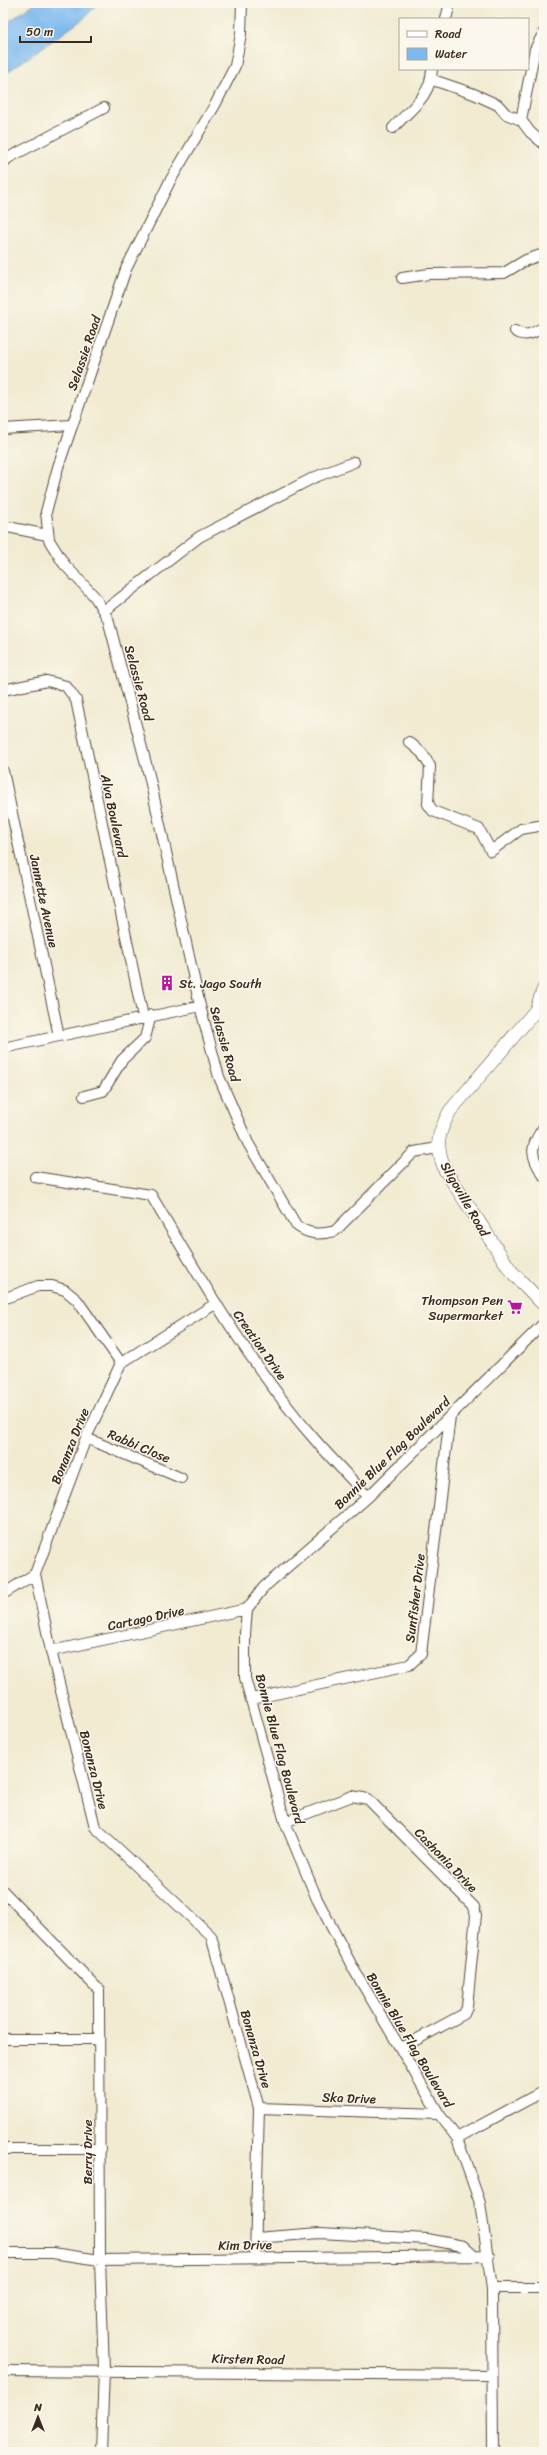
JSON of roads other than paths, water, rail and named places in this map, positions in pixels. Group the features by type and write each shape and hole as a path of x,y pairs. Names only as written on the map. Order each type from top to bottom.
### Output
{"street":[{"name":"Selassie Road","path":"242,3 241,34 235,66 136,245 72,425 50,495 46,512 47,535 64,564 95,597 104,611 128,687 200,1006 219,1077 232,1110 248,1143 296,1225 301,1229 316,1234 335,1230 346,1221 414,1152 438,1148"},
{"path":"446,18 450,3"},
{"path":"521,120 534,55 544,32"},
{"path":"393,128 403,117 415,109 433,80 432,70"},
{"path":"433,80 474,94 498,106 506,114 521,120 530,132 544,144"},
{"path":"3,163 8,158 104,108"},
{"path":"402,278 429,274 504,274 526,260 544,254"},
{"path":"514,331 522,335 529,335 544,327"},
{"path":"3,429 72,425"},
{"path":"104,611 199,537 313,478 354,462"},
{"path":"3,526 47,535"},
{"name":"Alva Boulevard","path":"3,690 47,680 66,686 76,700 147,1016"},
{"path":"409,742 422,753 430,766 428,804 432,811 479,829 491,851 521,829 544,825"},
{"name":"Jannette Avenue","path":"3,771 59,1036"},
{"name":"Sligoville Road","path":"544,988 536,1010 450,1111 440,1129 438,1148 445,1170 490,1241 511,1271 544,1305"},
{"path":"3,1048 147,1016 200,1006"},
{"path":"84,1096 103,1091 122,1060 145,1038 147,1016"},
{"path":"544,1127 536,1137 533,1148 533,1160 544,1176"},
{"name":"Creation Drive","path":"35,1177 151,1195 215,1304 261,1370 315,1441 368,1497"},
{"path":"3,1299 38,1286 52,1286 65,1290 77,1300 121,1364 215,1304"},
{"name":"Bonnie Blue Flag Boulevard","path":"493,2452 492,2288 489,2256 480,2203 457,2138 439,2114 353,1968 317,1899 285,1822 245,1678 247,1609 264,1588 368,1497 544,1323"},
{"name":"Bonanza Drive","path":"121,1364 86,1438 35,1574 51,1651 95,1827 211,1936 259,2108 256,2257"},
{"name":"Sunfisher Drive","path":"252,1700 409,1665 417,1660 421,1654 450,1416"},
{"name":"Rabbi Close","path":"86,1438 181,1478"},
{"path":"3,1594 35,1574"},
{"name":"Cartago Drive","path":"51,1651 247,1609"},
{"name":"Cashonia Drive","path":"285,1822 352,1796 368,1799 474,1907 476,1915 475,1930 467,2007 464,2014 401,2048"},
{"name":"Berry Drive","path":"3,1891 100,1990 100,2260 104,2370 101,2452"},
{"path":"3,2039 99,2039"},
{"path":"457,2138 544,2091"},
{"name":"Ska Drive","path":"259,2108 439,2114"},
{"path":"3,2149 100,2149"},
{"path":"256,2238 320,2233 427,2239 464,2246 474,2256"},
{"name":"Kim Drive","path":"3,2253 52,2253 100,2260 256,2257 489,2256"},
{"path":"492,2288 544,2288"},
{"name":"Kirsten Road","path":"3,2371 104,2370 492,2375"}],"water":[{"path":"35,3 99,3 83,19 3,75 3,26"}],"place":[{"name":"St. Jago South","path":"167,983"},
{"name":"Thompson Pen Supermarket","path":"515,1307"}]}
